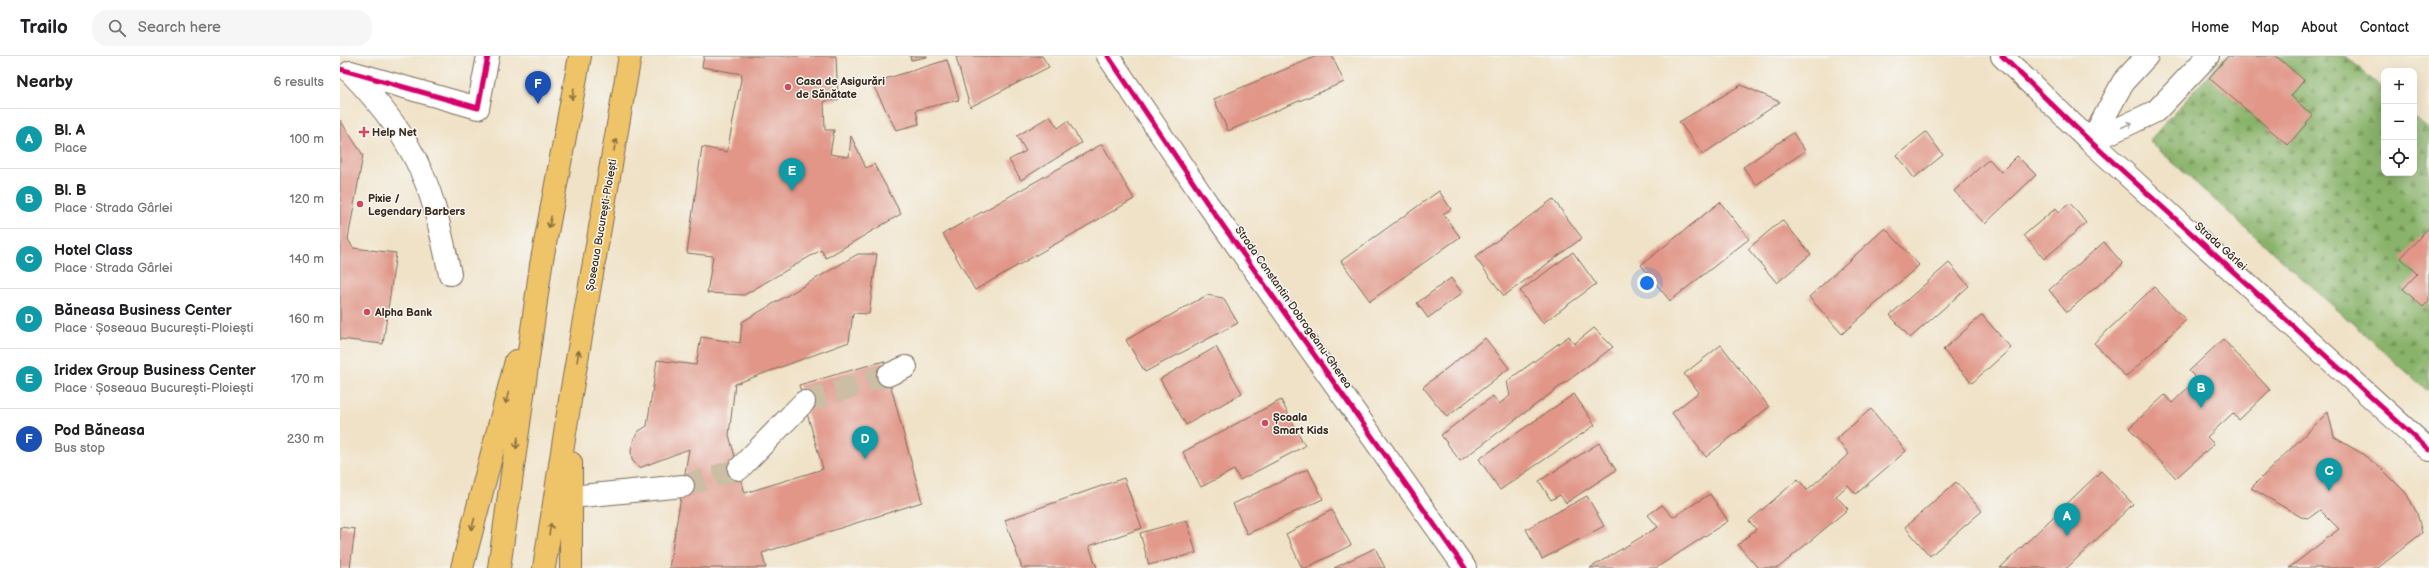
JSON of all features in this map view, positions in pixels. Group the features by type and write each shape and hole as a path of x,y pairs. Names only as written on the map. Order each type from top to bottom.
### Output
{"main road":[{"path":"499,568 541,265 580,56"},
{"name":"Șoseaua București-Ploiești","path":"544,568 571,394 630,56"},
{"path":"462,568 541,265"},
{"name":"Șoseaua București-Ploiești","path":"571,394 571,568"}],"street":[{"path":"345,70 478,108 488,56"},
{"name":"Strada Constantin Dobrogeanu-Gherea","path":"1108,56 1207,203 1465,568"},
{"name":"Strada Gârlei","path":"2002,56 2091,142 2429,450"},
{"path":"2091,142 2123,82 2147,56"},
{"path":"2091,142 2156,112 2208,56"},
{"path":"345,70 375,98 406,143 421,171 441,233 450,274"},
{"path":"739,469 804,402"},
{"path":"571,497 683,486"}],"green space":[{"path":"2226,56 2346,56 2381,87 2381,176 2417,176 2417,120 2429,130 2429,392 2149,141"}],"building":[{"path":"704,56 836,56 838,100 824,101 825,130 834,130 830,154 849,157 851,136 866,168 874,164 901,214 826,258 821,250 744,295 707,293 713,256 687,253 702,147 727,152 742,74 702,67"},
{"path":"910,56 927,56 927,57 911,60"},
{"path":"1042,56 1049,67 970,107 956,57"},
{"path":"1317,56 1332,56 1344,82 1228,131 1214,99"},
{"path":"2228,56 2276,56 2304,80 2291,96 2313,116 2288,145 2209,78"},
{"path":"947,60 959,100 916,110 919,124 896,130 872,83"},
{"path":"1741,85 1780,102 1703,154 1679,122"},
{"path":"1050,116 1058,128 1068,121 1081,143 1021,180 1009,160 1026,151 1017,136"},
{"path":"340,120 363,155 348,239 353,248 396,253 383,344 340,339"},
{"path":"1926,132 1943,155 1914,178 1897,155"},
{"path":"1793,133 1805,151 1756,185 1743,167"},
{"path":"1102,144 1134,199 975,290 943,234"},
{"path":"2017,156 2036,175 1985,224 1954,191 1989,159 2001,172"},
{"path":"1439,191 1451,209 1443,214 1460,237 1370,301 1341,261"},
{"path":"1553,199 1582,238 1504,296 1475,257"},
{"path":"1720,202 1749,239 1670,301 1641,265"},
{"path":"2070,203 2086,223 2044,259 2024,235 2056,208 2059,212"},
{"path":"1782,220 1811,254 1777,283 1748,249"},
{"path":"2429,227 2429,301 2423,307 2403,289 2417,274 2401,258"},
{"path":"1885,228 1919,265 1842,334 1809,297"},
{"path":"2104,242 2123,264 2067,312 2049,290"},
{"path":"1573,252 1596,284 1543,323 1520,291"},
{"path":"858,254 877,254 869,314 853,313 849,342 735,384 729,435 745,493 823,469 799,385 884,361 922,502 762,553 766,568 669,568 689,449 639,468 632,460 631,450 634,438 639,431 647,426 657,360 696,365 701,337 740,343 742,322"},
{"path":"1949,263 1969,286 1910,338 1890,315"},
{"path":"1451,278 1462,293 1428,318 1417,303"},
{"path":"2154,287 2186,320 2126,377 2094,343"},
{"path":"1207,295 1223,298 1238,323 1145,372 1126,340"},
{"path":"1982,315 2011,348 1972,383 1943,350"},
{"path":"1594,328 1613,347 1460,461 1441,435 1493,396 1499,404 1510,396 1507,381 1569,336 1574,344"},
{"path":"1485,338 1509,368 1447,417 1423,387"},
{"path":"2223,339 2270,390 2239,420 2233,413 2207,437 2214,444 2176,478 2129,428 2165,395 2172,403 2197,379 2189,371"},
{"path":"1721,345 1769,407 1706,457 1672,413 1699,392 1684,374"},
{"path":"1216,347 1242,393 1186,425 1160,379"},
{"path":"1574,394 1595,425 1500,490 1479,459"},
{"name":"Școala Smart Kids","path":"1281,400 1305,446 1240,480 1234,470 1201,487 1183,452"},
{"path":"1871,409 1906,451 1856,494 1848,485 1836,496 1848,509 1778,568 1758,568 1738,545 1756,529 1749,521 1798,479 1807,490 1849,454 1836,439"},
{"path":"2328,412 2334,437 2361,453 2382,469 2406,493 2417,513 2422,533 2378,568 2289,568 2339,529 2320,510 2309,518 2301,517 2251,488"},
{"path":"1599,443 1616,470 1566,503 1560,495 1551,500 1539,481"},
{"path":"1308,469 1323,499 1247,534 1233,504"},
{"path":"2101,471 2133,504 2067,568 2000,568"},
{"path":"1124,478 1142,528 1089,546 1097,568 1022,568 1005,520"},
{"path":"1956,482 1982,511 1930,556 1905,527"},
{"path":"1710,494 1728,521 1656,568 1590,568 1658,527 1648,515 1662,505 1673,517"},
{"path":"1587,496 1604,526 1542,559 1526,529"},
{"path":"1332,510 1351,545 1306,568 1302,568 1286,534"},
{"path":"1187,520 1196,553 1149,565 1140,533"},
{"path":"340,527 355,529 350,568 340,568"},
{"path":"1375,548 1385,568 1334,568"}],"tunnel":[{"path":"804,402 888,375"},
{"path":"683,486 739,469"}],"cycle path":[{"path":"340,69 478,108 488,56"},
{"path":"1108,56 1207,203 1465,568"},
{"path":"2002,56 2091,142 2429,450"}],"place":[{"name":"Casa de Asigurări de Sănătate","path":"788,87"},
{"name":"Pod Băneasa","path":"538,104"},
{"name":"Help Net","path":"364,132"},
{"name":"Iridex Group Business Center","path":"792,191"},
{"name":"Pixie / Legendary Barbers","path":"360,204"},
{"name":"Alpha Bank","path":"367,312"},
{"name":"Bl. B","path":"2201,408"},
{"name":"Școala Smart Kids","path":"1265,423"},
{"name":"Băneasa Business Center","path":"865,459"},
{"name":"Hotel Class","path":"2329,491"},
{"name":"Bl. A","path":"2067,536"}]}
